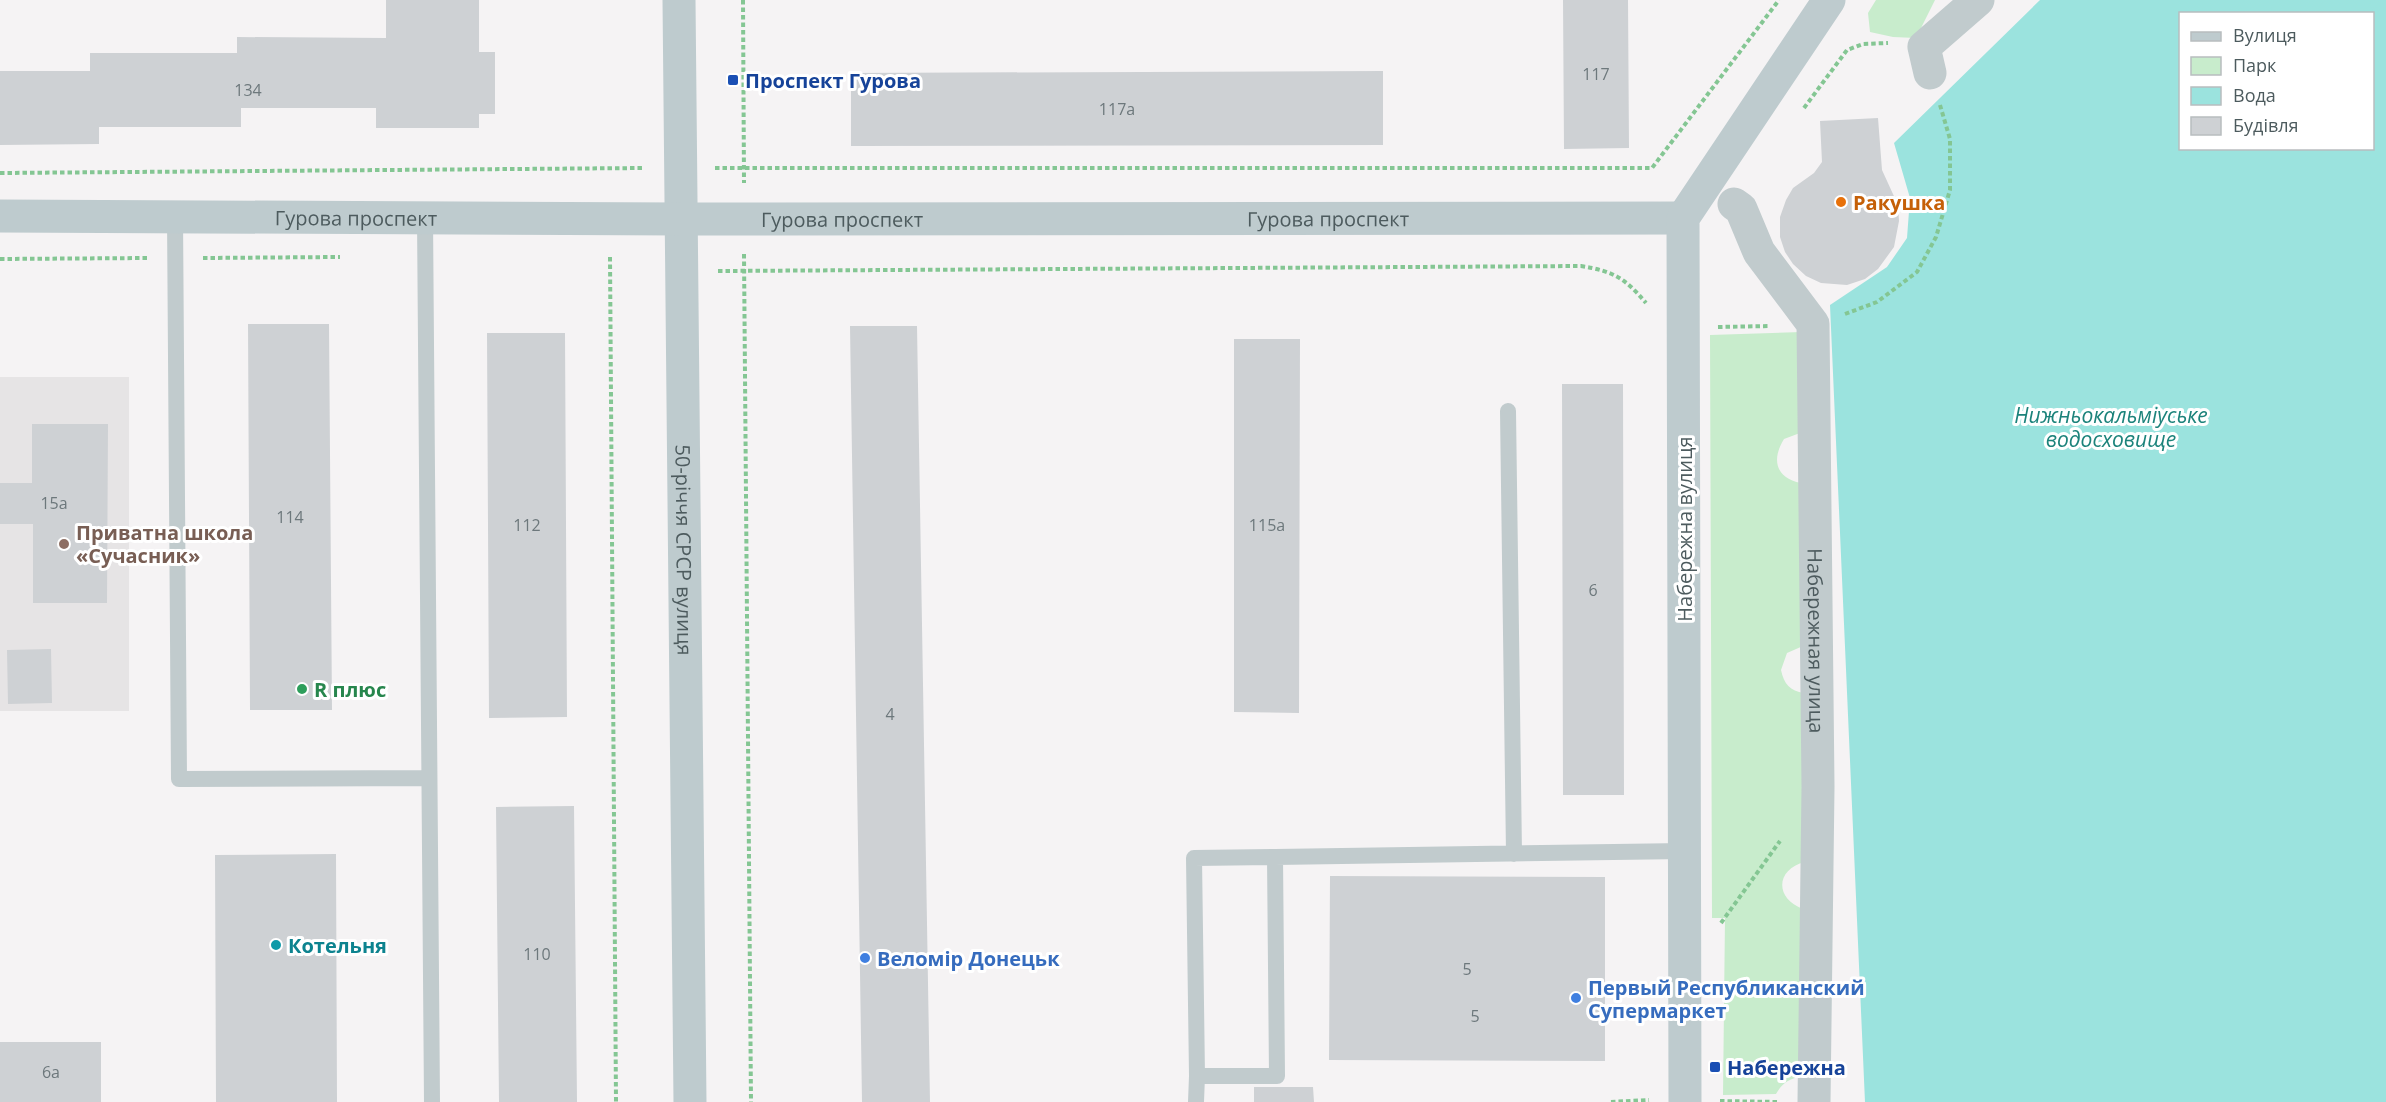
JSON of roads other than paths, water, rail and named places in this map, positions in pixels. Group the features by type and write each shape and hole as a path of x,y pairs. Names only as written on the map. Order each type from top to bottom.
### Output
{"main road":[{"name":"50-річчя СРСР вулиця","path":"679,0 690,1102"},
{"path":"1683,218 1829,0"},
{"name":"Гурова проспект","path":"0,216 682,219 1683,218"},
{"name":"Набережна вулиця","path":"1683,218 1685,851 1705,1102"}],"street":[{"path":"1927,60 1978,0"},
{"name":"Набережная улица","path":"1734,204 1741,209 1760,252 1819,322 1818,787 1814,1102"}],"lane":[{"path":"175,216 179,779 429,778"},
{"path":"425,218 432,1102"},
{"path":"1508,411 1514,854"},
{"path":"1196,1102 1194,858 1685,851"},
{"path":"1197,1076 1277,1076 1275,857"}],"water":[{"name":"Нижньокальміуське водосховище","path":"2040,0 2386,0 2386,1102 1865,1102 1830,305 1887,267 1907,238 1910,198 1894,143"}],"place":[{"name":"Проспект Гурова","path":"733,80"},
{"name":"Ракушка","path":"1841,202"},
{"name":"Приватна школа «Сучасник»","path":"64,544"},
{"name":"R плюс","path":"302,689"},
{"name":"Котельня","path":"276,945"},
{"name":"Веломір Донецьк","path":"865,958"},
{"name":"Первый Республиканский Супермаркет","path":"1576,998"},
{"name":"Набережна","path":"1715,1067"}]}
